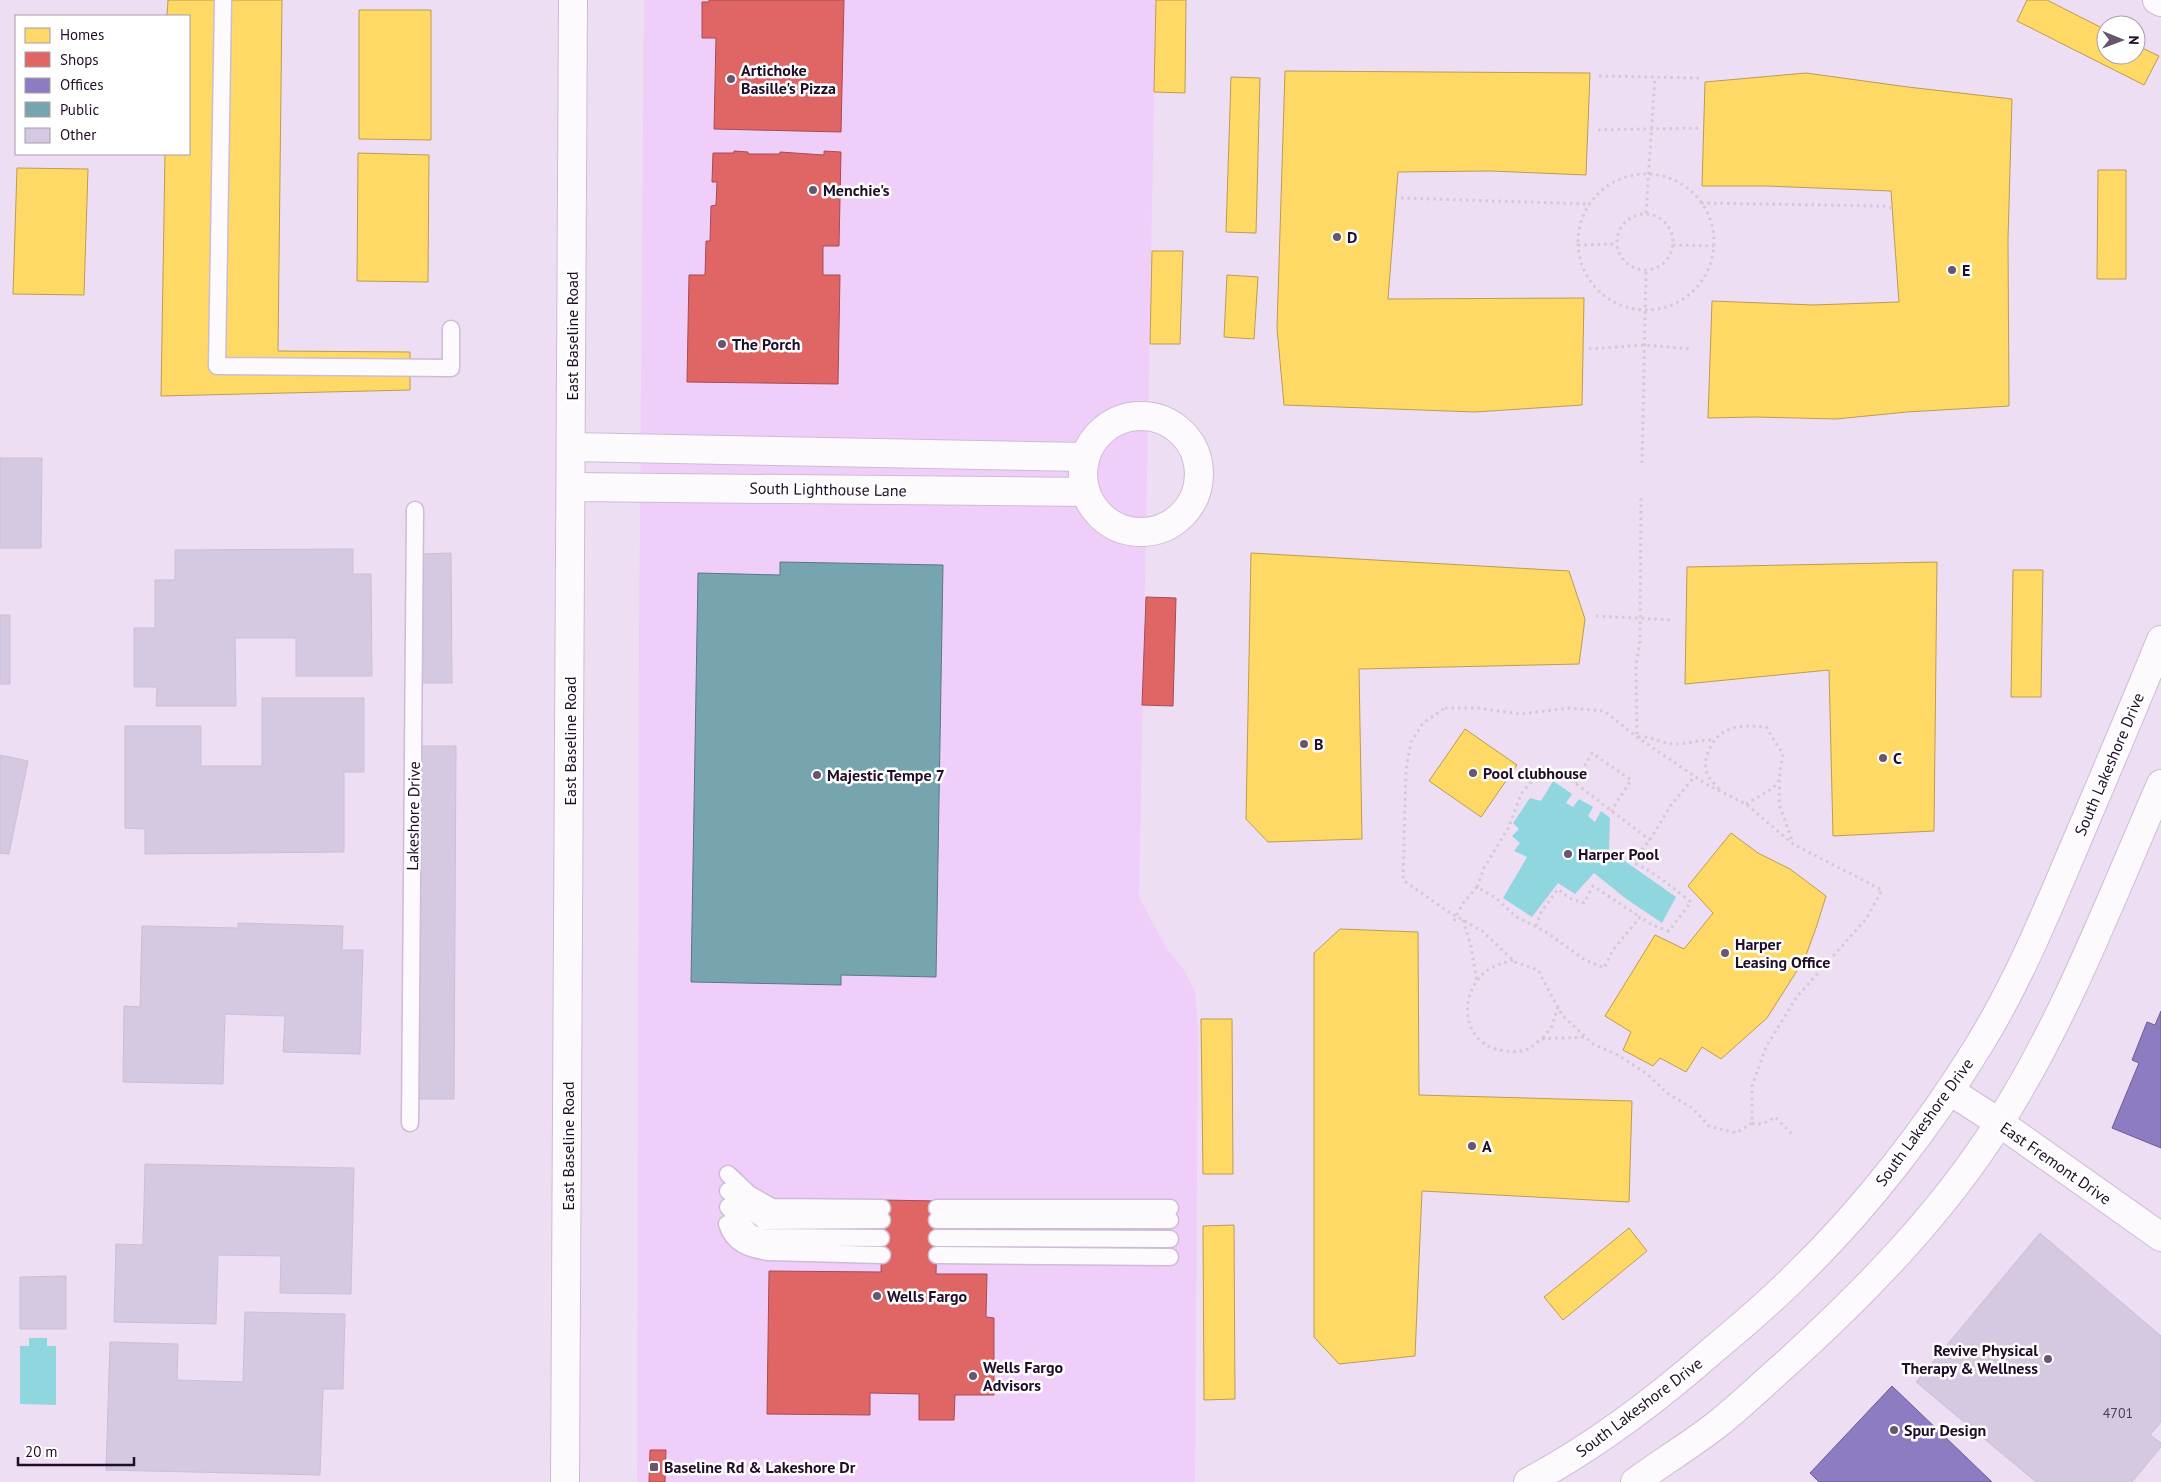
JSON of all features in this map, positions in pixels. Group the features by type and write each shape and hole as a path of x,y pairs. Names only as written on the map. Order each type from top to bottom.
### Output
{"street":[{"name":"East Baseline Road","path":"565,1482 573,0"},
{"path":"2157,0 2161,2"},
{"path":"1141,415 1161,419 1178,429 1190,442 1197,459 1199,477 1190,507 1179,518 1164,528 1145,533 1127,532 1099,516 1090,505 1085,492 1082,475 1085,457 1092,441 1103,428 1122,418 1141,415"},
{"path":"571,447 1085,457"},
{"name":"South Lighthouse Lane","path":"571,487 1085,492"},
{"name":"South Lakeshore Drive","path":"1528,1482 1580,1452 1674,1385 1758,1312 1800,1273 1856,1212 1950,1091 1980,1044 2041,924 2161,640"},
{"path":"1635,1482 1715,1426 1813,1339 1916,1232 1966,1170 2000,1123 2046,1041 2161,784"},
{"name":"East Fremont Drive","path":"1950,1091 2000,1123 2161,1237"}],"lane":[{"path":"223,0 217,366 451,368 452,329"},
{"name":"Lakeshore Drive","path":"410,1123 415,510"},
{"path":"728,1174 749,1194 772,1207 882,1214 764,1221 728,1199 750,1233 763,1237 881,1238"},
{"path":"937,1214 1170,1214"},
{"path":"728,1224 730,1233 736,1240 750,1249 768,1252 882,1255"},
{"path":"937,1238 1170,1239"},
{"path":"937,1255 1170,1257"}],"path":[{"path":"1599,76 1700,78"},
{"path":"1646,213 1648,205 1646,186 1655,78"},
{"path":"1598,130 1699,128"},
{"path":"1648,174 1675,181 1686,188 1702,203 1711,226 1714,246 1710,263 1703,279 1692,292 1678,302 1662,308 1645,311 1625,307 1606,298 1592,283 1582,265 1578,245 1579,230 1590,204 1601,191 1615,181 1631,176 1648,174"},
{"path":"1401,198 1590,204"},
{"path":"1702,203 1883,206 1892,208"},
{"path":"1646,213 1663,220 1669,227 1673,245 1672,253 1662,266 1646,271 1638,270 1623,260 1616,244 1621,226 1628,219 1646,213"},
{"path":"1578,245 1616,244"},
{"path":"1673,245 1714,246"},
{"path":"1642,463 1646,271"},
{"path":"1589,349 1645,345 1692,349"},
{"path":"1637,737 1636,665 1640,642 1642,498"},
{"path":"1596,616 1674,620"},
{"path":"1445,708 1478,708 1520,714 1570,708 1604,711 1637,737 1695,776 1746,804 1793,844 1882,890 1866,919 1796,998 1766,1047 1752,1086 1752,1123 1736,1133 1709,1126 1692,1108 1667,1093 1647,1074 1618,1055 1593,1044 1585,1037 1562,1014 1538,970 1513,960 1482,931 1402,880 1406,769 1411,742 1423,723 1445,708"},
{"path":"1720,790 1706,770 1707,754 1713,740 1723,730 1745,725 1766,728 1783,754 1779,804 1793,844"},
{"path":"1637,737 1642,736 1659,742 1676,744 1702,739 1713,740"},
{"path":"1574,783 1592,753 1631,780 1612,811"},
{"path":"1454,921 1463,903 1477,888 1484,868 1509,827 1522,794 1543,767 1574,783 1650,840"},
{"path":"1536,926 1541,912 1558,890 1569,898 1584,903 1593,886 1652,925 1669,931 1691,902 1669,883 1634,863 1636,854 1650,840 1671,805 1695,776"},
{"path":"1746,804 1773,788 1780,779"},
{"path":"1477,888 1496,898 1516,916 1536,926 1585,960 1604,968 1613,950 1640,917"},
{"path":"1463,920 1471,946 1477,983"},
{"path":"1513,960 1490,969 1479,978 1468,1001 1467,1017 1482,1042 1496,1049 1514,1052 1529,1049 1543,1039 1552,1026 1558,1006"},
{"path":"1543,1039 1585,1037"},
{"path":"1752,1123 1757,1125 1766,1123 1775,1117 1794,1136"}],"shaded area":[{"path":"644,0 1156,0 1139,897 1167,949 1184,970 1195,992 1198,1029 1195,1482 637,1482 639,631"},
{"name":"Harper Pool","path":"1553,781 1572,794 1566,803 1573,807 1579,799 1593,807 1588,816 1595,822 1601,811 1610,818 1609,850 1676,897 1662,923 1625,898 1594,873 1575,894 1558,883 1532,917 1503,898 1527,857 1514,851 1520,843 1512,836 1519,829 1513,823 1530,798 1541,801"},
{"path":"29,1338 47,1338 47,1346 56,1346 56,1405 20,1404 20,1346 29,1346"}],"building: Homes":[{"path":"168,0 282,0 278,351 410,352 410,390 161,396 165,155 190,155 190,15 167,15"},
{"path":"1156,0 1186,0 1185,93 1154,92"},
{"path":"2027,0 2047,0 2096,25 2096,61 2017,21"},
{"path":"359,10 431,10 431,140 359,139"},
{"path":"2146,50 2159,56 2144,85 2104,65 2146,65"},
{"name":"D","path":"1285,71 1590,73 1586,175 1491,171 1398,172 1388,299 1584,298 1582,405 1475,412 1284,405 1277,328"},
{"name":"E","path":"1806,73 2012,99 2008,239 2009,406 1907,412 1836,419 1708,418 1712,301 1813,305 1899,302 1891,191 1766,186 1702,186 1705,82"},
{"path":"1231,77 1260,78 1256,233 1226,232"},
{"path":"358,153 429,155 428,282 357,281"},
{"path":"17,168 88,169 84,295 13,294"},
{"path":"2098,170 2126,170 2126,279 2097,279"},
{"path":"1152,251 1183,251 1180,344 1150,344"},
{"path":"1227,275 1258,277 1254,339 1224,337"},
{"name":"B","path":"1251,553 1569,571 1585,619 1579,664 1359,669 1362,839 1268,842 1246,819"},
{"name":"C","path":"1937,562 1934,831 1833,836 1829,670 1685,684 1687,567"},
{"path":"2013,570 2043,570 2041,697 2011,697"},
{"name":"Pool clubhouse","path":"1465,729 1517,765 1481,817 1429,781"},
{"name":"Harper Leasing Office","path":"1731,833 1758,853 1790,869 1826,896 1817,925 1805,958 1767,1018 1721,1059 1702,1047 1686,1072 1660,1058 1653,1066 1623,1050 1631,1032 1605,1016 1655,935 1684,949 1713,913 1688,886"},
{"name":"A","path":"1340,929 1418,932 1419,1095 1632,1101 1629,1202 1422,1191 1415,1356 1339,1364 1314,1337 1314,953"},
{"path":"1201,1019 1232,1019 1233,1174 1203,1174"},
{"path":"1234,1225 1235,1399 1204,1400 1203,1226"},
{"path":"1629,1228 1647,1251 1563,1320 1544,1297"}],"building: Shops":[{"path":"709,0 844,0 841,132 714,129 716,38 702,38 702,2 709,2"},
{"path":"734,151 748,152 748,154 780,154 780,152 824,155 824,151 841,152 839,246 823,246 823,275 840,275 838,384 687,382 689,275 705,275 706,241 710,241 711,206 716,205 717,182 712,182 713,153 734,153"},
{"path":"1146,597 1176,598 1173,706 1142,705"},
{"name":"Wells Fargo","path":"882,1200 938,1201 936,1274 987,1274 986,1317 994,1318 994,1395 955,1395 954,1420 919,1420 919,1394 870,1393 870,1415 767,1414 769,1271 881,1272"},
{"path":"650,1450 666,1450 665,1482 649,1482"}],"building: Offices":[{"path":"2161,1011 2161,1148 2112,1128 2139,1063 2132,1060 2147,1022 2155,1025"},
{"name":"Spur Design","path":"1892,1386 1992,1482 1819,1482 1810,1473"}],"building: Public":[{"name":"Majestic Tempe 7","path":"780,562 943,565 936,977 841,975 841,985 691,982 698,573 780,575"}],"building: Other":[{"path":"0,458 42,458 41,548 0,548"},
{"path":"353,549 353,574 371,574 372,676 296,676 296,638 235,638 236,706 156,706 157,687 134,687 134,628 155,628 155,580 175,580 175,550"},
{"path":"451,553 452,683 422,683 420,554"},
{"path":"0,615 10,615 10,684 0,684"},
{"path":"262,698 364,698 364,772 344,772 344,852 145,854 145,829 125,828 125,726 201,726 201,766 262,766"},
{"path":"421,746 456,746 454,1099 419,1099"},
{"path":"0,755 28,761 9,854 0,853"},
{"path":"238,923 343,926 342,950 363,950 360,1054 283,1052 285,1016 225,1014 223,1084 123,1082 124,1006 140,1007 142,926 238,928"},
{"path":"145,1164 354,1168 351,1294 280,1293 281,1256 218,1255 216,1324 114,1322 116,1244 143,1245"},
{"name":"Revive Physical Therapy & Wellness","path":"2040,1233 2161,1336 2161,1422 2150,1435 2161,1443 2161,1447 2132,1482 2036,1482 1916,1382"},
{"path":"66,1276 66,1329 20,1329 20,1277"},
{"path":"245,1312 345,1314 343,1389 323,1389 320,1475 106,1470 110,1342 178,1344 177,1380 243,1382"}],"place":[{"name":"Artichoke Basille's Pizza","path":"731,79"},
{"name":"Menchie's","path":"813,190"},
{"name":"D","path":"1337,237"},
{"name":"E","path":"1952,270"},
{"name":"The Porch","path":"722,344"},
{"name":"B","path":"1304,744"},
{"name":"C","path":"1883,758"},
{"name":"Pool clubhouse","path":"1473,773"},
{"name":"Majestic Tempe 7","path":"817,775"},
{"name":"Harper Pool","path":"1568,854"},
{"name":"Harper Leasing Office","path":"1725,953"},
{"name":"A","path":"1472,1146"},
{"name":"Wells Fargo","path":"877,1296"},
{"name":"Revive Physical Therapy & Wellness","path":"2048,1359"},
{"name":"Wells Fargo Advisors","path":"973,1376"},
{"name":"Spur Design","path":"1894,1430"},
{"name":"Baseline Rd & Lakeshore Dr","path":"654,1467"}]}
